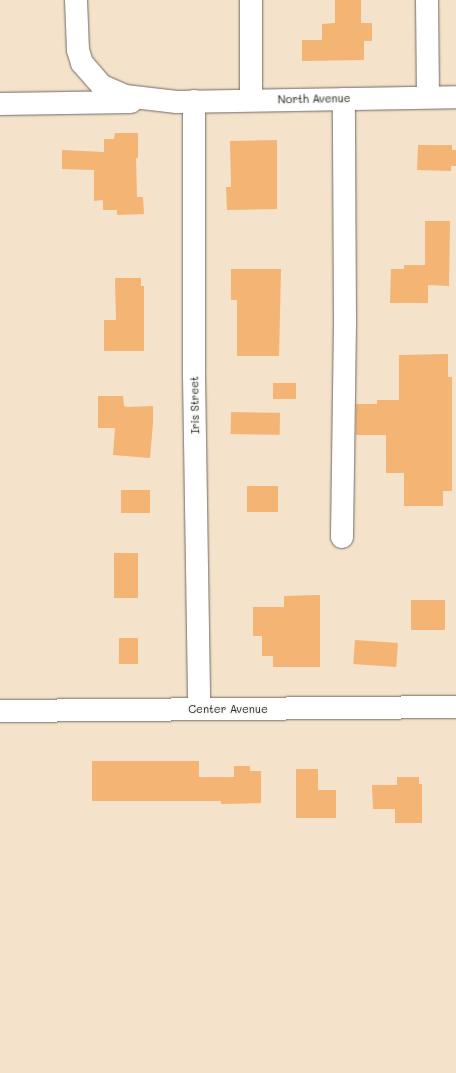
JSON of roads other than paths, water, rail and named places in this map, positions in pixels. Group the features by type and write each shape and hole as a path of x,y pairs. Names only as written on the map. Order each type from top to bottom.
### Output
{"street":[{"name":"North Avenue","path":"76,0 78,50 82,63 102,86 125,96 172,102"},
{"path":"250,0 251,100"},
{"path":"427,0 428,97"},
{"name":"North Avenue","path":"0,104 456,97"},
{"path":"342,537 345,323 344,99"},
{"name":"Iris Street","path":"194,101 194,376 199,709"},
{"name":"Center Avenue","path":"0,711 456,707"}]}
